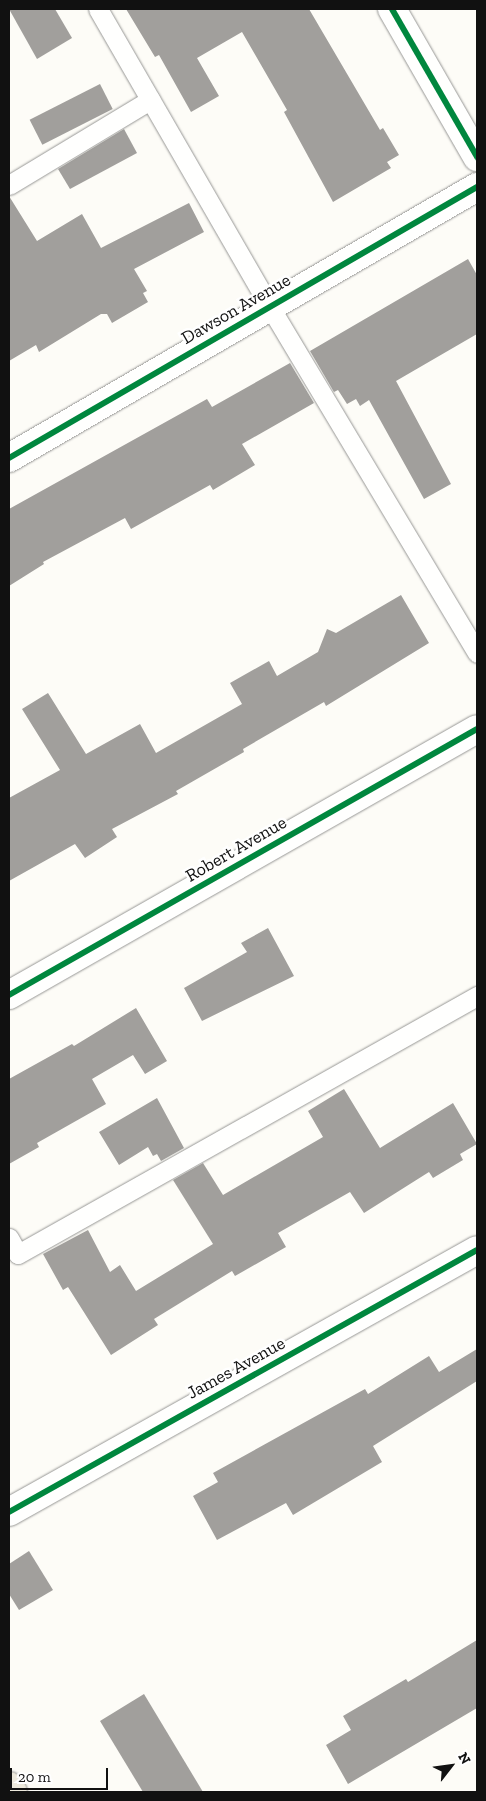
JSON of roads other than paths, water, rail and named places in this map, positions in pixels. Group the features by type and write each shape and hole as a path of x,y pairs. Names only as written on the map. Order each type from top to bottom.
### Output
{"main road":[{"path":"9,1786 13,1792"}],"street":[{"path":"392,9 477,157"},
{"name":"Dawson Avenue","path":"9,458 477,187"},
{"name":"Robert Avenue","path":"9,995 477,729"},
{"name":"James Avenue","path":"9,1512 477,1250"}],"lane":[{"path":"98,9 270,307 477,653"},
{"path":"9,184 150,100"},
{"path":"9,1238 18,1254 477,996"}]}
